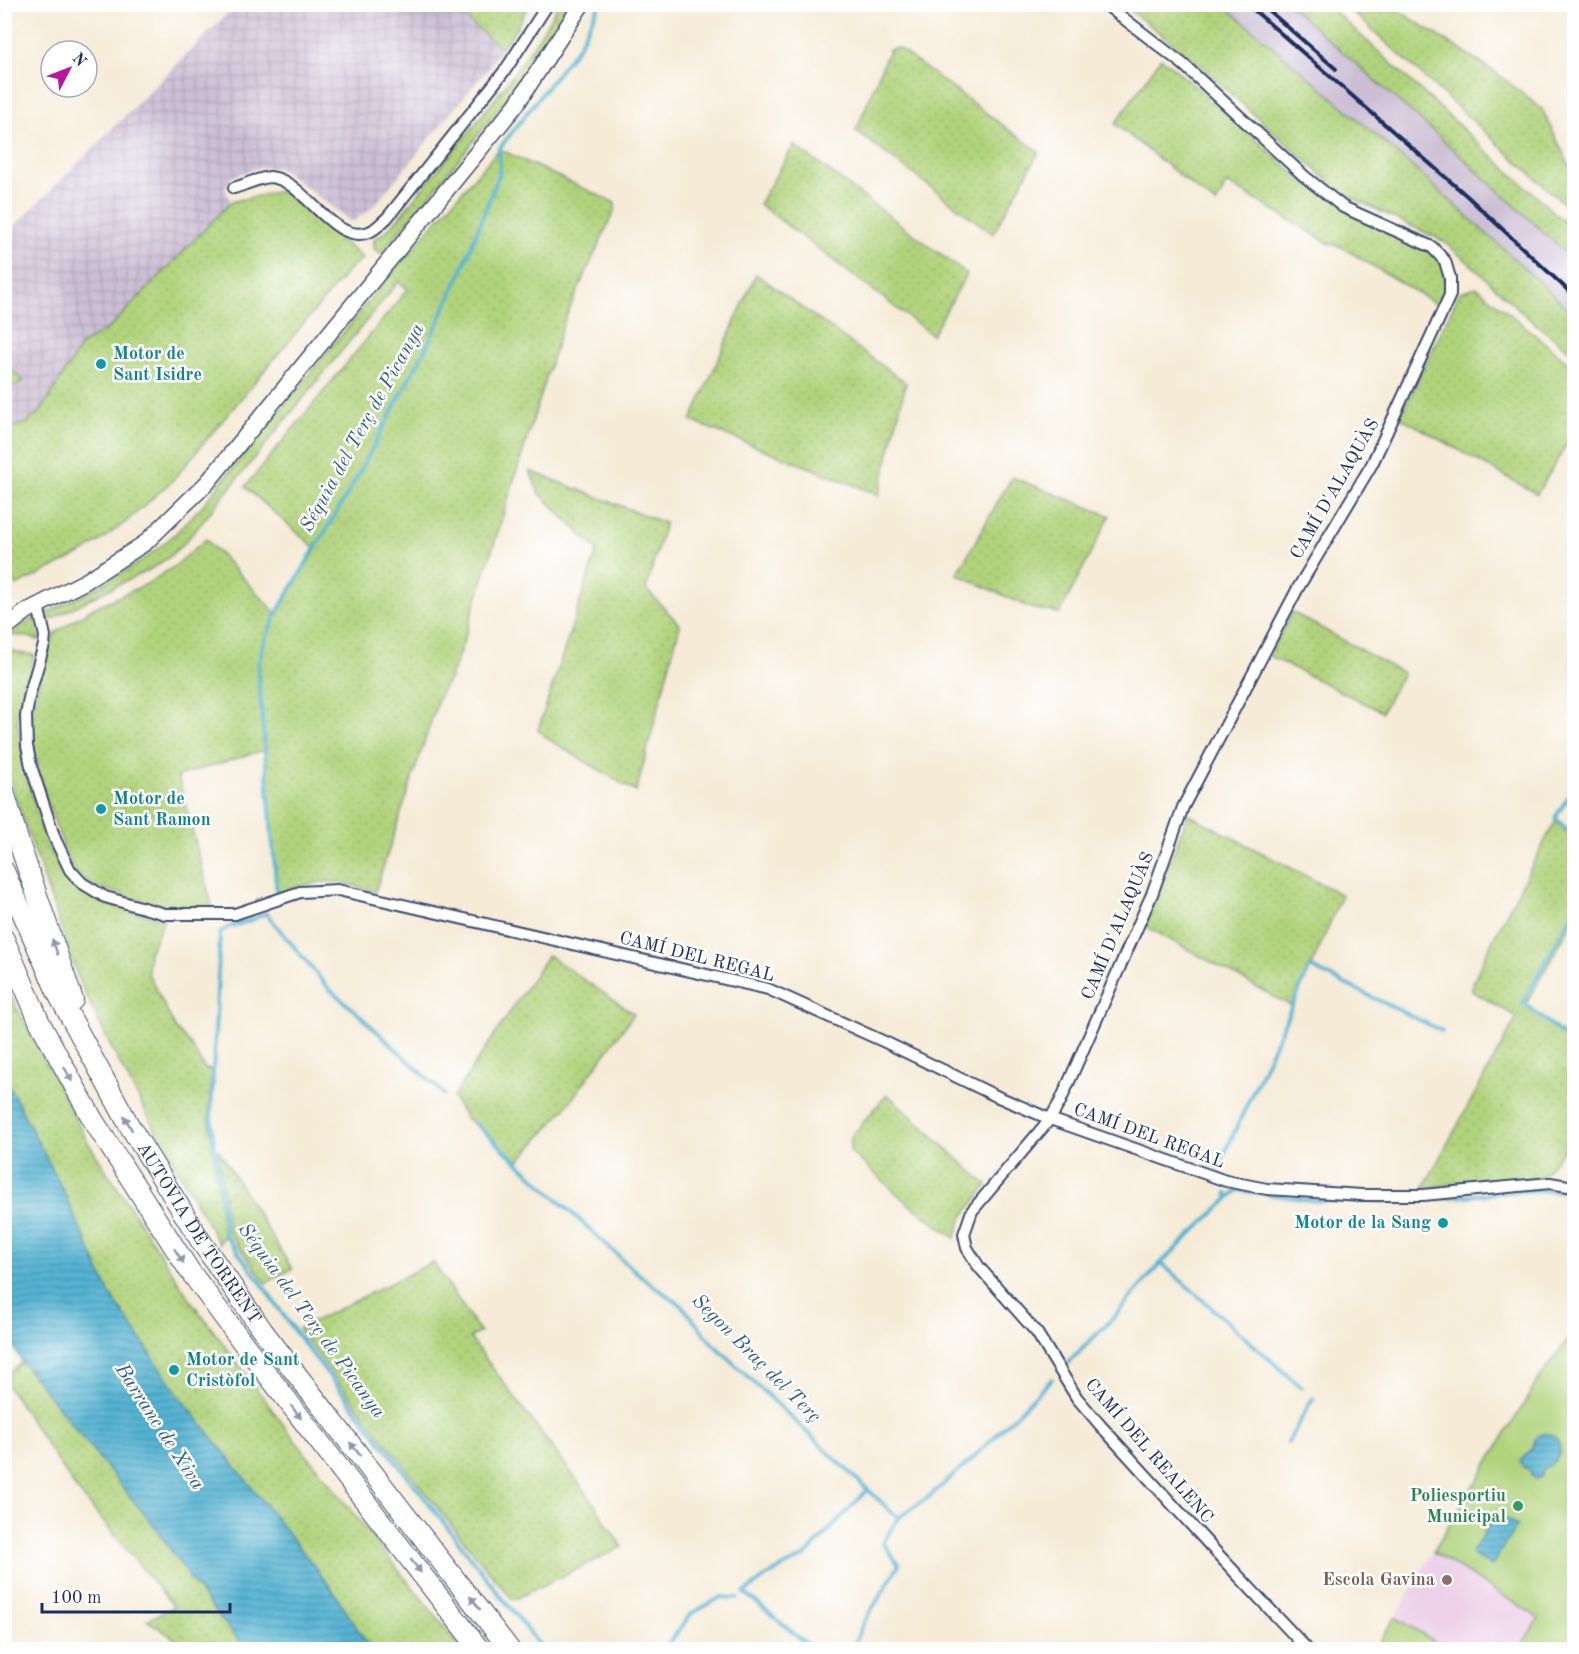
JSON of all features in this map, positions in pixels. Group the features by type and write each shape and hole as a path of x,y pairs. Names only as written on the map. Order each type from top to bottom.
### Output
{"highway":[{"path":"4,791 18,840 95,1061"},
{"name":"AUTOVIA DE TORRENT","path":"4,871 58,994 129,1125 201,1243 256,1321 510,1650"},
{"name":"AUTOVIA DE TORRENT","path":"4,939 40,1023 93,1120 189,1270 480,1650"},
{"path":"4,963 20,994 40,1023"}],"main road":[{"path":"4,629 33,608 86,581 145,543 207,483 516,105 582,4"},
{"path":"4,613 33,608"}],"street":[{"path":"234,188 270,177 285,182 344,231 361,234 371,232 387,218 506,69 548,4"},
{"name":"CAMÍ D'ALAQUÀS","path":"1050,1119 1060,1102 1152,894 1183,807 1298,588 1372,464 1450,295 1450,278 1446,261 1432,247 1343,207 1304,176 1184,65 1106,4"},
{"name":"CAMÍ DEL REGAL","path":"33,608 45,636 26,716 27,747 31,766 55,840 70,870 82,883 105,897 165,914 235,914 300,892 338,890 768,989 1050,1119 1226,1181 1267,1189 1362,1195 1423,1195 1550,1183 1575,1187"},
{"name":"CAMÍ DEL REALENC","path":"1050,1119 972,1211 964,1234 967,1248 979,1267 1037,1333 1077,1398 1308,1650"}],"shaded area":[{"path":"236,5 450,5 501,48 490,66 372,208 352,222 280,168 258,168 233,176 225,189 231,202 109,328 82,344 40,412 27,423 5,427 5,236"},
{"path":"1223,5 1289,5 1432,130 1574,260 1574,315 1467,215"},
{"name":"Escola Gavina","path":"1433,1552 1574,1641 1574,1650 1376,1650"}],"green space":[{"path":"450,5 529,5 514,32 501,48"},
{"path":"558,5 567,5 547,39 503,103 381,254 374,249 374,239 396,221 460,143 522,62"},
{"path":"1123,5 1223,5 1401,157 1574,315 1574,354 1527,317 1443,241 1342,193 1183,51"},
{"path":"1289,5 1327,5 1332,9 1574,231 1574,260 1432,130"},
{"path":"1345,5 1390,5 1494,71 1542,109 1574,175 1572,211"},
{"path":"898,48 1039,152 993,234 856,131 889,50"},
{"path":"1161,58 1304,182 1434,255 1443,267 1447,288 1439,306 1340,246 1330,244 1227,183 1216,204 1115,124"},
{"path":"794,145 967,274 932,335 759,204"},
{"path":"499,149 615,203 615,209 564,321 461,649 450,678 441,691 375,892 337,882 322,882 277,895 264,750 178,776 212,906 161,907 91,885 76,873 67,856 45,796 34,751 31,719 40,676 55,634 91,609 147,584 175,566 206,539 276,613 315,548 245,487 408,289 398,282 199,526 168,558 50,620 46,613 123,572 152,553 180,529 202,506 390,275"},
{"path":"280,191 363,258 351,267 173,480 125,523 84,552 16,586 5,573 5,427 27,423 40,412 82,344 109,328 231,202"},
{"path":"756,274 906,383 879,495 691,421"},
{"path":"1477,287 1574,367 1574,432 1537,494 1400,417 1460,292"},
{"path":"4,362 23,381 15,386 5,387"},
{"path":"530,471 665,523 646,589 680,625 636,792 551,741 538,730 597,550 539,493"},
{"path":"1012,477 1110,516 1060,613 1033,609 957,574"},
{"path":"1292,612 1403,673 1382,712 1269,656"},
{"path":"34,617 39,640 9,635"},
{"path":"4,646 18,653 35,655 17,718 23,764 46,843 63,873 83,892 105,903 164,920 149,953 148,973 176,1029 190,1044 205,1069 212,1069 209,1118 224,1236 219,1244 114,1053 80,983 5,766"},
{"path":"1188,814 1342,895 1311,967 1291,1006 1145,926"},
{"path":"1557,818 1574,836 1574,919 1526,1004 1574,1044 1574,1137 1540,1179 1480,1181 1423,1188 1517,1017 1472,991 1473,982"},
{"path":"548,955 634,1014 567,1106 519,1161 465,1117 453,1097"},
{"path":"4,984 89,1144 189,1298 294,1439 462,1649 370,1649 332,1589 175,1390 110,1294 63,1190 5,1078"},
{"path":"887,1094 987,1185 962,1218 955,1238 906,1202 850,1151 851,1137"},
{"path":"218,1149 292,1269 266,1283 228,1232"},
{"path":"433,1262 480,1332 470,1338 591,1499 622,1547 513,1600 404,1466 298,1329"},
{"name":"Poliesportiu Municipal","path":"1567,1341 1574,1346 1574,1649 1519,1649 1539,1618 1433,1552 1539,1379"},
{"path":"22,1362 157,1530 201,1594 246,1649 190,1649 147,1620 174,1607 74,1486 5,1382 4,1377"},
{"path":"1395,1617 1447,1649 1376,1649"}],"water":[{"name":"Barranc de Xiva","path":"5,1078 63,1190 110,1294 175,1390 332,1589 370,1649 246,1649 201,1594 157,1530 22,1362 5,1332"},
{"path":"1545,1433 1556,1439 1560,1451 1556,1460 1544,1469 1540,1478 1536,1479 1520,1461 1532,1449 1536,1437"},
{"path":"1496,1513 1517,1525 1492,1566 1471,1554"}],"waterway":[{"name":"Séquia del Terç de Picanya","path":"277,895 258,669 263,645 276,614 351,488 429,342 460,275 500,172 499,149 578,47 600,4"},
{"path":"1574,788 1555,818 1574,837"},
{"path":"1574,911 1523,1002 1574,1043"},
{"name":"Séquia del Terç de Picanya","path":"444,1094 329,989 266,913 228,927 220,933 211,1115 225,1235 295,1332 543,1650"},
{"path":"1218,1168 1310,967 1442,1031"},
{"name":"Segon Braç del Terç","path":"475,1123 627,1264 682,1306 712,1343 898,1518 883,1543 899,1565 864,1622 851,1650"},
{"path":"1229,1198 1238,1190 1316,1201 1414,1201"},
{"path":"1433,1199 1533,1190 1574,1193"},
{"path":"1068,1363 1113,1318 1161,1263 1229,1198 1227,1193"},
{"path":"1161,1263 1302,1388"},
{"path":"898,1518 930,1496 971,1460 1052,1379"},
{"path":"1288,1442 1313,1398"},
{"path":"744,1593 767,1576 804,1557 868,1489"},
{"path":"745,1593 814,1650"},
{"path":"664,1650 691,1614 721,1597 738,1598"}],"railway":[{"path":"1247,4 1467,196 1574,296"},
{"path":"1261,4 1336,69"}],"place":[{"name":"Motor de Sant Isidre","path":"101,364"},
{"name":"Motor de Sant Ramon","path":"101,809"},
{"name":"Motor de la Sang","path":"1443,1223"},
{"name":"Motor de Sant Cristòfol","path":"174,1370"},
{"name":"Poliesportiu Municipal","path":"1518,1506"},
{"name":"Escola Gavina","path":"1447,1580"}]}
